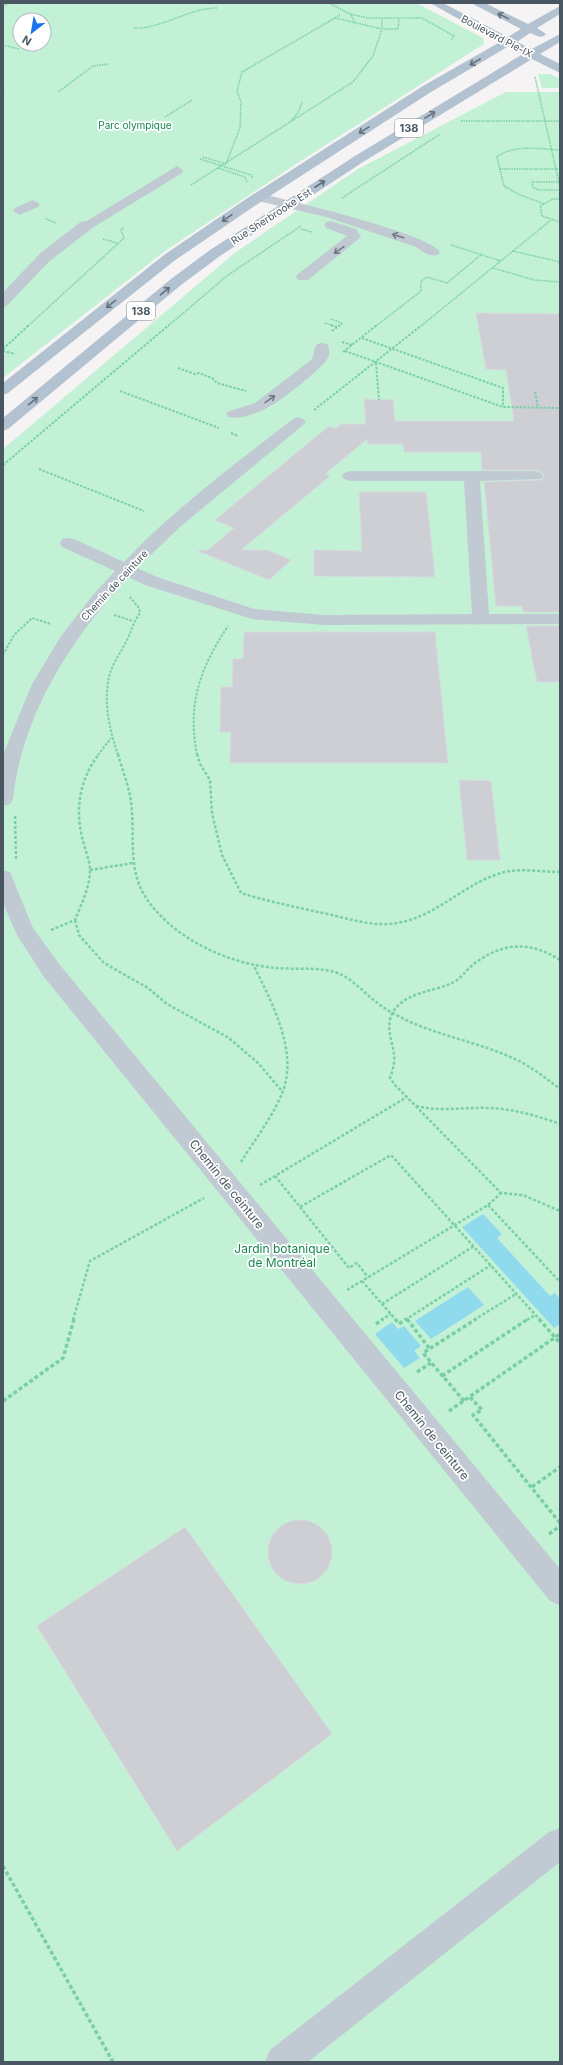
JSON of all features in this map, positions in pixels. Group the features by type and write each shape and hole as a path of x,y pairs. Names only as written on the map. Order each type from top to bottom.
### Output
{"main road":[{"name":"Boulevard Pie-IX","path":"435,3 560,69"},
{"name":"Boulevard Pie-IX","path":"476,3 529,29 558,41"},
{"name":"Rue Sherbrooke Est","path":"3,390 169,258 259,197 427,89 508,42 560,9"},
{"name":"Rue Sherbrooke Est","path":"3,426 176,282 215,252 359,159 558,41"}],"lane":[{"path":"3,301 45,257 84,227 177,170"},
{"path":"259,197 287,206 354,235 354,238 350,242 303,277"},
{"path":"20,211 33,204"},
{"path":"287,206 329,214 421,244 433,252"},
{"path":"234,414 260,406 270,400 317,363 322,355 322,347"},
{"name":"Chemin de ceinture","path":"3,799 16,741 25,716 42,679 69,636 121,575 167,530 298,422"},
{"path":"350,476 535,476"},
{"path":"472,476 481,618"},
{"path":"68,543 121,575 151,581 239,611 268,616 324,620 481,618 560,619"},
{"name":"Chemin de ceinture","path":"10,871 24,930 52,971 560,1591"},
{"path":"282,2062 560,1843"}],"path":[{"path":"3,6 9,3"},
{"path":"328,3 350,14 368,18 422,18 454,36 451,40"},
{"path":"134,28 142,28 206,7 217,8"},
{"path":"350,14 356,24"},
{"path":"226,164 240,128 241,102 237,91 242,72 340,15"},
{"path":"334,18 382,29 398,29 399,18"},
{"path":"191,185 343,90 356,78 373,56 382,29 382,19"},
{"path":"58,92 93,66 109,64"},
{"path":"534,72 560,187"},
{"path":"165,117 192,100"},
{"path":"289,124 298,113 302,102"},
{"path":"457,120 560,121"},
{"path":"544,204 508,189 502,183 497,157 503,152 516,150 560,150"},
{"path":"203,156 226,164"},
{"path":"200,159 251,175 252,178"},
{"path":"218,168 246,178"},
{"path":"499,169 560,169"},
{"path":"559,182 532,182 533,188 539,190 560,190"},
{"path":"560,199 553,199 540,206 542,216 560,222"},
{"path":"298,422 393,349 551,220"},
{"path":"3,465 228,275 306,223"},
{"path":"9,353 3,350 125,236 121,230 126,226"},
{"path":"112,242 117,244"},
{"path":"451,244 501,261"},
{"path":"512,251 537,258 560,262 560,266"},
{"path":"340,354 421,291 421,282 427,277 447,283 482,254"},
{"path":"492,268 534,280 560,282"},
{"path":"331,319 343,323"},
{"path":"325,323 337,328"},
{"path":"361,338 503,388 503,407"},
{"path":"342,342 352,345"},
{"path":"344,351 503,407 560,408"},
{"path":"376,362 379,400"},
{"path":"178,368 194,374 199,373 212,378 217,383 237,390 242,389 270,400"},
{"path":"120,391 238,436"},
{"path":"535,392 538,407"},
{"path":"38,469 144,510"},
{"path":"121,575 120,588 136,604 140,613 133,621 130,633 111,672 108,681 108,709 112,738 132,798 134,835 133,863 137,880 153,907 174,927 200,944 221,954 267,967 312,969 341,974 392,1013 418,1025 469,1041 510,1057 541,1074 560,1089"},
{"path":"239,611 213,647 196,689 193,738 199,761 210,780 212,813 222,861 241,893 259,899 350,920 378,924 397,923 413,919 488,879 506,872 560,872"},
{"path":"3,655 14,635 32,618"},
{"path":"112,738 88,768 82,784 78,821 90,870 85,893 75,920 79,935 104,963 148,988 167,1004 229,1038 258,1063 282,1091"},
{"path":"10,871 15,813"},
{"path":"90,870 133,863"},
{"path":"30,939 75,920"},
{"path":"500,1193 415,1106 390,1078 394,1061 389,1022 392,1013 410,997 453,983 474,964 490,953 516,946 536,946 560,960"},
{"path":"3,1401 63,1358 90,1261 227,1185 270,1115 286,1080 288,1063 266,989 253,964"},
{"path":"256,1187 407,1097"},
{"path":"415,1106 438,1110 504,1109 538,1116 560,1124"},
{"path":"300,1207 391,1155 560,1343"},
{"path":"275,1176 349,1268 357,1263 368,1277"},
{"path":"325,1303 454,1224 488,1205 500,1193 507,1192 520,1194 560,1211"},
{"path":"488,1205 560,1282"},
{"path":"382,1304 474,1246"},
{"path":"362,1281 399,1324 491,1265"},
{"path":"464,1401 423,1353 516,1294"},
{"path":"442,1376 535,1315"},
{"path":"407,1319 429,1348"},
{"path":"426,1428 560,1334"},
{"path":"470,1397 482,1410 473,1415 560,1523"},
{"path":"532,1487 560,1467"},
{"path":"3,1866 113,2062"}],"green space":[{"name":"Parc olympique","path":"3,3 416,3 483,38 484,44 299,162 165,251 3,378"},
{"path":"538,74 550,74 560,79 560,88 542,88"},
{"name":"Jardin botanique de Montréal","path":"506,92 560,92 560,2062 3,2062 3,449 236,252 358,169"}],"water":[{"path":"483,1214 502,1234 497,1238 550,1296 555,1293 560,1299 560,1324 554,1328 462,1227"},
{"path":"468,1287 484,1305 431,1339 415,1321"},
{"path":"392,1322 398,1329 404,1326 421,1346 414,1351 420,1358 404,1368 375,1334"}],"building":[{"path":"476,313 560,314 560,612 523,612 522,606 496,606 484,482 541,480 544,475 535,470 482,470 481,452 404,452 403,444 367,444 367,439 325,474 330,476 241,550 267,550 291,560 269,580 198,551 208,550 234,528 215,520 329,426 335,429 341,424 366,424 364,399 393,400 395,421 514,421 506,370 486,369"},
{"path":"359,492 426,492 435,577 314,576 314,550 362,551"},
{"path":"526,626 560,626 560,682 537,682"},
{"path":"244,632 435,632 448,763 230,763 231,732 220,732 221,687 232,687 233,659 243,659"},
{"path":"459,780 491,781 500,860 467,860"},
{"path":"300,1520 318,1525 323,1529 327,1534 332,1552 327,1570 323,1575 318,1579 300,1584 282,1579 277,1575 273,1570 268,1552 273,1534 277,1529 282,1525"},
{"path":"185,1527 332,1734 177,1851 37,1626"}]}
